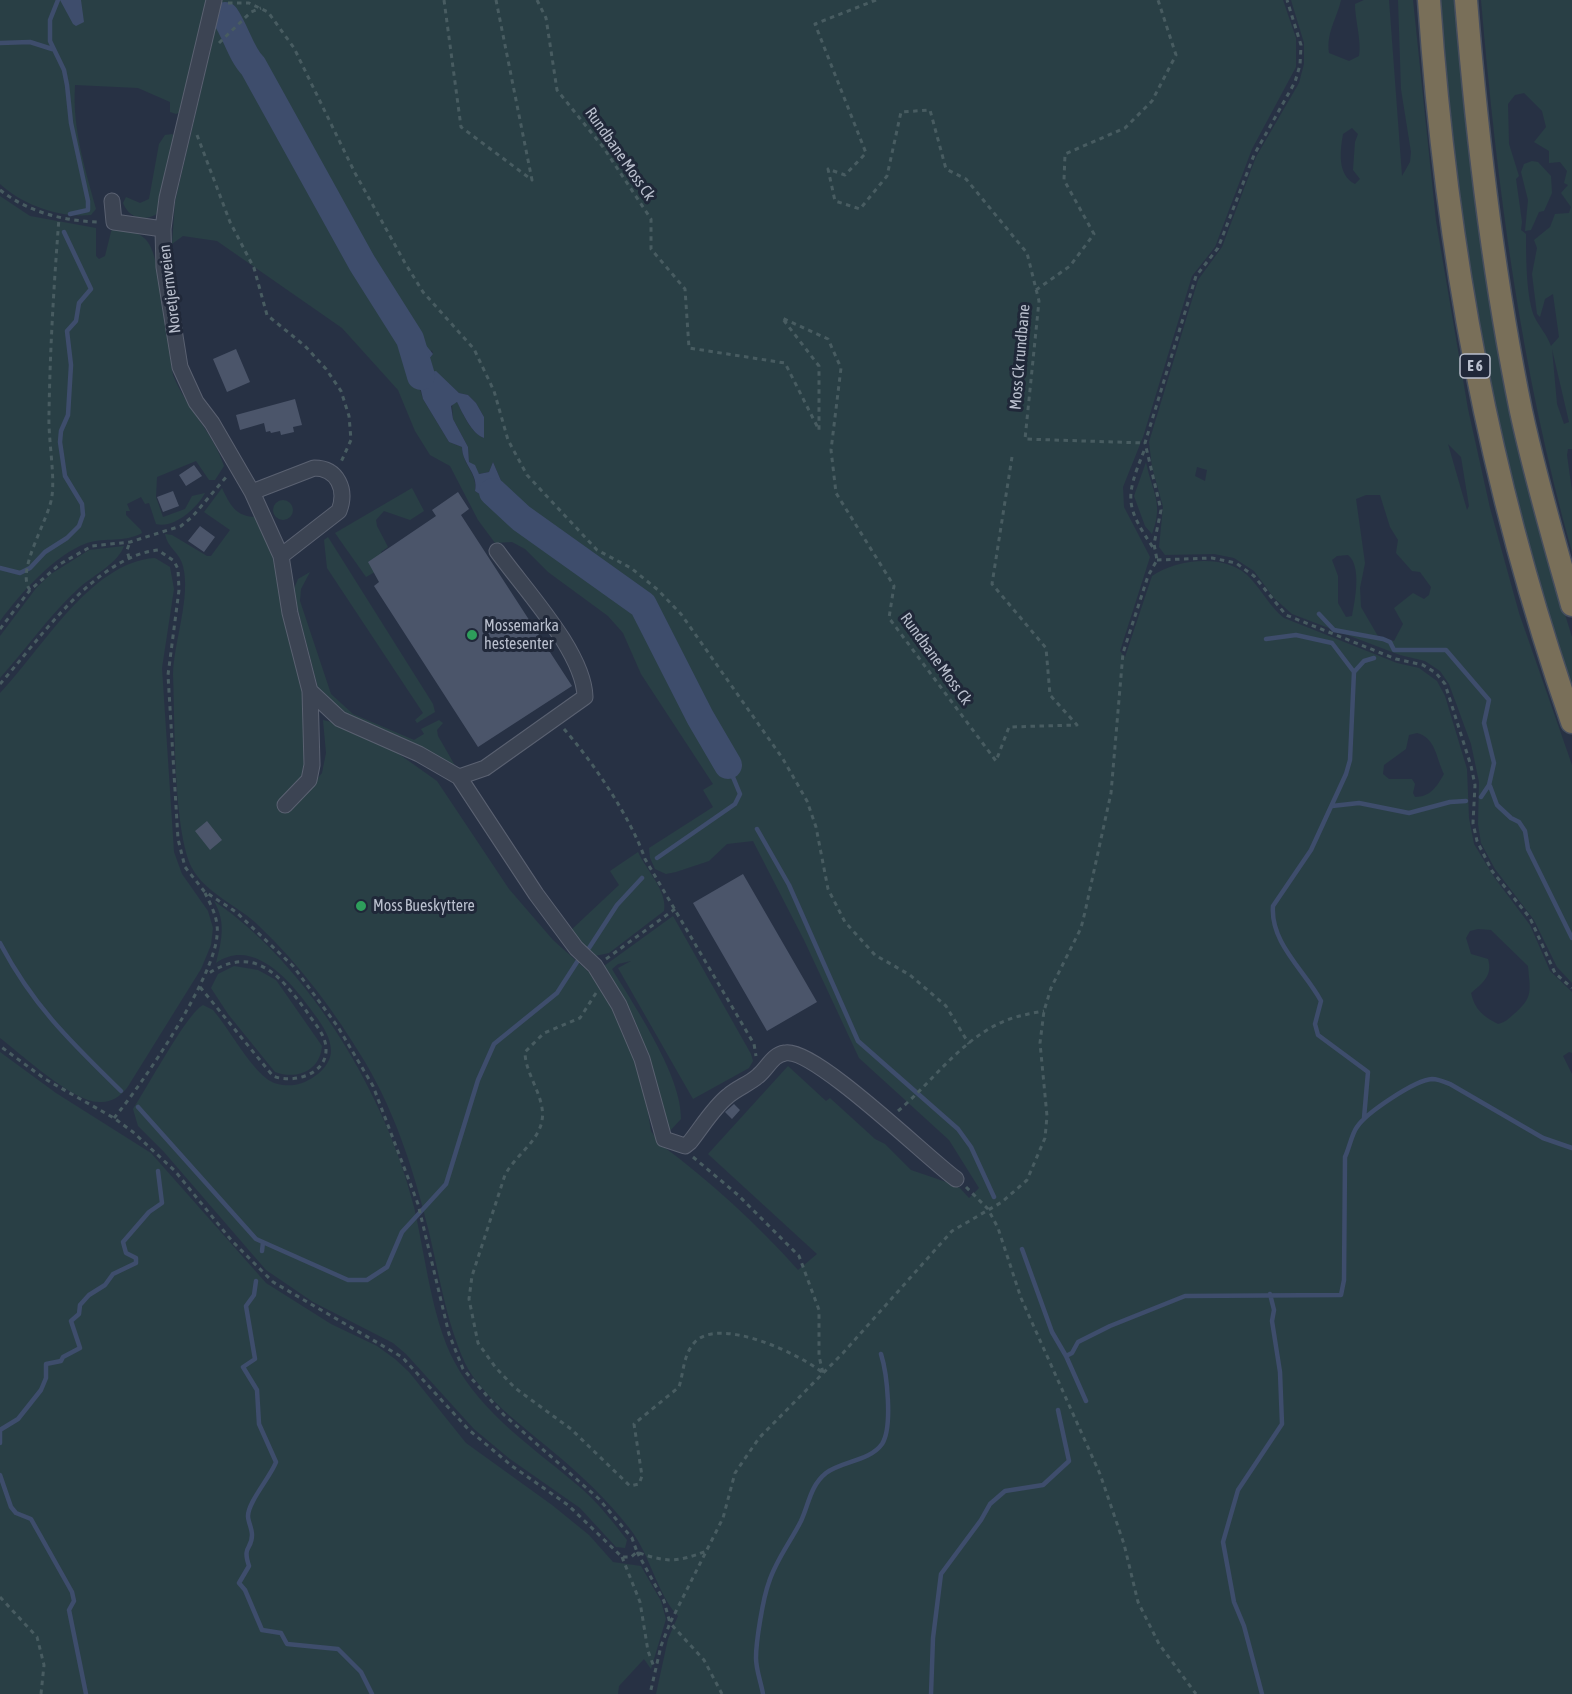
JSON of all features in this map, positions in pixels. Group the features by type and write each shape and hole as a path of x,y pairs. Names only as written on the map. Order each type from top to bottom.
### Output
{"highway":[{"name":"E 6","path":"1429,0 1447,195 1462,297 1489,439 1517,550 1572,722"},
{"name":"E 6","path":"1466,0 1482,173 1496,276 1522,413 1547,518 1572,605"}],"street":[{"name":"Noretjernveien","path":"214,1 184,124 163,229 164,267 184,382 212,423 252,492 281,556 290,613 310,691 311,772 302,789 285,805"},
{"path":"169,120 184,124"},
{"path":"112,201 114,222 163,229"},
{"path":"252,492 314,468 324,468 335,474 343,492 339,511 281,556"},
{"path":"459,777 484,768 585,697 584,683 575,658 497,551"},
{"path":"310,691 340,719 419,754 459,777 542,902 576,948 596,966 631,1028 642,1059 661,1134 670,1142 685,1146 727,1096 758,1076 774,1058 787,1052 800,1056 849,1086 927,1158 956,1179"}],"path":[{"path":"444,0 461,127 532,180 496,0"},
{"name":"Rundbane Moss Ck","path":"537,0 546,18 557,90 603,147 651,219 651,249 685,289 689,348 785,363 819,430 819,366 782,318 828,339 841,368 831,450 836,493 894,586 889,618 996,761 1009,727 1077,725 1050,695 1046,648 992,584 1012,457"},
{"name":"Moss Ck rundbane","path":"876,0 815,24 866,153 845,175 828,169 835,201 860,209 887,176 901,112 930,110 946,169 966,179 1027,253 1039,301 1025,439 1145,443"},
{"path":"1036,290 1070,266 1094,234 1064,180 1065,154 1125,128 1152,101 1176,55 1158,0"},
{"path":"1154,550 1161,510 1145,443 1196,276 1218,248 1254,155 1295,82 1300,65 1301,45 1287,0"},
{"path":"214,1 241,2 261,8 278,24 294,48 371,204 405,263 423,292 474,349 494,392 508,440 527,476 597,550 607,558 631,568 658,590 681,614 798,782 816,827 828,889 845,922 875,955 910,975 946,1006 969,1044"},
{"path":"224,38 239,23 261,8"},
{"path":"184,124 195,132 201,143 230,222 254,268 267,315 305,346 326,369 340,392 349,416 351,440 335,474"},
{"path":"0,190 27,207 59,218 114,222"},
{"path":"30,590 26,585 25,570 42,531 52,496 49,412 59,218"},
{"path":"650,1694 655,1668 670,1623 723,1518 735,1473 742,1460 759,1438 823,1373 952,1231 1014,1194 1027,1180 1041,1152 1047,1116 1040,1043 1044,1011 1051,988 1081,928 1111,794 1123,653 1148,576 1157,560 1154,550 1134,516 1129,496 1145,449"},
{"path":"0,629 30,590 46,575 81,550 103,543 130,542 181,526 192,517 235,466"},
{"path":"129,558 127,550 130,542"},
{"path":"0,684 67,607 94,582 129,558 145,551 158,550 174,561 178,569 179,590 168,665 172,779 181,857 190,876 204,891 218,898 236,912 293,966 332,1020 373,1086 418,1204 449,1334 463,1369 504,1415 599,1499 632,1538 637,1552 664,1601 670,1623 714,1673 722,1694"},
{"path":"1157,560 1212,558 1236,563 1254,576 1286,615 1396,658 1423,665 1437,673 1445,684 1471,766 1475,785 1473,823 1477,841 1492,871 1530,918 1555,973 1572,988"},
{"path":"555,718 605,786 754,1044 758,1076"},
{"path":"114,1118 141,1082 206,975 215,947 218,925 204,891"},
{"path":"596,966 675,909"},
{"path":"200,987 273,1077 291,1080 301,1078 310,1073 323,1059 326,1052 323,1037 275,972 253,963 237,960 206,975"},
{"path":"604,980 580,1018 544,1033 525,1052 543,1110 542,1120 533,1139 512,1161 505,1175 472,1276 469,1299 477,1343 515,1388 571,1429 630,1486 639,1484 642,1476 634,1424 679,1387 684,1357 695,1341 707,1334 721,1332 745,1337 789,1352 809,1362 823,1373"},
{"path":"887,1121 969,1044 993,1027 1010,1019 1044,1011"},
{"path":"0,1046 74,1098 114,1118 154,1150 232,1241 273,1282 402,1357 469,1430 505,1462 568,1505 622,1557 640,1602 648,1651 655,1668"},
{"path":"685,1146 799,1256 819,1310 819,1356 823,1373"},
{"path":"956,1179 988,1209 998,1228 1020,1298 1100,1474 1124,1544 1138,1602 1159,1644 1196,1694"},
{"path":"637,1552 658,1559 678,1561 707,1551"},
{"path":"622,1557 631,1557 637,1552"},
{"path":"0,1597 37,1636 44,1665 41,1694"}],"green space":[{"path":"0,0 207,0 181,112 176,114 170,112 170,102 138,88 75,85 77,132 96,209 91,215 54,212 30,204 0,184"},
{"path":"222,0 1283,0 1296,38 1296,67 1252,149 1215,247 1192,276 1143,437 1123,487 1124,507 1150,557 1120,651 1125,657 1152,576 1175,565 1203,561 1217,562 1230,565 1251,579 1284,618 1397,663 1419,668 1437,681 1445,696 1467,769 1469,818 1474,844 1494,877 1530,925 1550,971 1572,992 1572,1053 1569,1052 1563,1056 1572,1074 1572,1694 656,1694 668,1639 678,1616 664,1597 637,1539 593,1487 503,1410 472,1375 453,1331 423,1207 410,1164 376,1081 354,1043 303,973 251,919 205,885 192,868 181,829 178,802 173,674 184,605 185,578 181,561 168,543 165,534 172,535 207,556 211,556 230,530 204,512 222,488 234,509 243,515 256,517 274,551 305,711 306,772 280,804 291,811 322,773 326,753 323,720 336,723 396,752 437,781 509,889 553,940 591,974 625,1025 644,1087 651,1131 660,1144 732,1203 798,1270 817,1254 708,1154 788,1066 826,1101 830,1098 875,1139 885,1144 911,1170 958,1186 969,1198 979,1188 949,1140 859,1058 804,940 753,841 727,844 709,861 676,872 666,874 655,869 649,848 713,807 703,790 713,784 641,674 623,633 608,616 548,572 525,549 512,542 495,543 478,520 450,466 430,455 415,431 398,390 342,328 217,241 183,236 172,244 175,202","holes":["432,350 433,354 424,365 423,373 436,372 459,393 468,395 484,417 484,438 471,428 457,402 452,404 453,419 468,447 469,462 479,474 489,472 493,462 505,490 493,503 475,491 474,479 464,459 462,447 449,442 423,399 415,373","1417,733 1428,739 1435,749 1444,774 1433,790 1421,797 1415,797 1413,793 1415,784 1412,779 1389,779 1383,774 1384,765 1406,749 1409,735","1491,930 1528,966 1530,987 1528,998 1507,1020 1498,1024 1477,1008 1471,993 1486,978 1489,965 1488,959 1471,954 1466,938 1470,931"]},
{"path":"1291,0 1341,0 1330,32 1328,46 1329,53 1349,61 1359,56 1360,51 1355,4 1364,0 1389,0 1402,176 1410,162 1411,152 1401,89 1398,0 1413,0 1436,221 1468,409 1490,508 1519,613 1572,765 1572,983 1557,967 1534,920 1495,869 1481,843 1478,824 1479,782 1471,744 1449,684 1440,671 1425,661 1400,655 1292,614 1274,598 1254,571 1234,558 1214,554 1165,555 1159,547 1163,507 1152,467 1149,442 1198,280 1222,247 1256,157 1299,83 1304,64 1304,43","holes":["1352,128 1358,134 1355,142 1353,170 1360,179 1355,184 1345,175 1341,162 1343,134","1448,444 1461,457 1469,506 1467,510","1197,467 1207,470 1205,481 1195,476","1366,495 1380,495 1390,527 1398,540 1396,553 1412,571 1420,572 1431,587 1429,595 1424,599 1413,593 1394,608 1403,624 1394,641 1379,638 1361,607 1360,588 1365,563 1356,499","1348,555 1355,567 1355,601 1352,616 1346,617 1338,603 1338,576 1332,560 1337,556"]},
{"path":"1439,0 1457,0 1550,566 1572,637 1572,692 1515,502 1488,386 1464,242"},
{"path":"1481,0 1572,0 1572,449 1568,449 1567,455 1572,491 1572,552 1554,484 1525,347 1503,209","holes":["1524,93 1542,111 1546,127 1534,142 1549,151 1549,163 1560,162 1567,171 1564,183 1568,185 1561,193 1571,207 1569,213 1555,214 1550,227 1534,240 1537,248 1532,274 1537,314 1540,317 1545,299 1553,294 1559,337 1551,346 1532,310 1527,277 1526,234 1521,230 1516,179 1519,176 1509,144 1508,104 1515,95","1552,349 1569,422 1564,424 1557,404"]},
{"path":"165,135 175,136 158,213 143,218 134,216 129,213 123,203 126,197 140,203 149,199 159,144"},
{"path":"1532,161 1538,162 1551,176 1552,193 1544,211 1539,212 1531,230 1525,231 1528,200 1521,172 1524,164"},
{"path":"0,196 30,216 96,228 96,256 99,259 105,256 112,228 131,231 144,237 151,248 157,267 173,375 178,387 213,442 224,466 215,480 209,480 196,461 157,477 156,497 163,517 185,509 192,496 205,493 184,516 163,525 156,524 149,503 145,504 141,497 127,504 130,511 126,511 126,515 142,533 128,538 87,543 62,556 17,599 0,621"},
{"path":"1146,462 1157,506 1152,534 1145,526 1134,496"},
{"path":"412,488 424,511 410,520 384,511 376,520 388,547 381,552 389,564 366,577 335,533"},
{"path":"279,500 287,500 293,506 293,514 287,520 279,520 273,514 273,506"},
{"path":"328,537 433,704 435,712 417,723 415,720 423,713 327,568 324,540"},
{"path":"124,546 117,558 80,587 59,608 0,678 0,636 37,587 51,574 89,550"},
{"path":"155,558 170,567 174,589 162,668 174,852 182,874 208,911 213,928 211,945 201,969 127,1088 115,1099 99,1102 88,1100 62,1086 0,1038 0,693 68,611 88,591 109,575 131,563"},
{"path":"310,572 301,589 300,601 331,694 353,714 414,740 424,734 421,729 439,720 443,723 437,730 438,736 457,769 358,724 320,696 293,591 298,579"},
{"path":"638,852 660,888 664,911 609,953 590,957 569,932 619,885 610,871"},
{"path":"214,901 249,928 282,960 340,1037 364,1079 385,1122 402,1165 414,1207 440,1326 446,1345 466,1380 495,1415 594,1501 627,1540 625,1548 616,1547 580,1508 510,1459 474,1429 406,1354 393,1343 313,1302 266,1270 164,1152 138,1126 133,1109 177,1036 203,1005 213,1010 253,1064 267,1079 275,1083 294,1085 307,1081 325,1067 330,1057 329,1039 323,1027 281,975 257,959 243,955 230,956 216,963 222,931 220,916"},
{"path":"673,916 753,1061 749,1068 693,1099 618,968 631,961 618,964 612,969 656,1042 674,1083 681,1119 668,1133 636,1023 604,966"},
{"path":"234,966 258,970 276,980 322,1046 317,1062 312,1067 299,1074 275,1072 228,1014 211,988 218,974"},
{"path":"0,1052 56,1093 151,1153 266,1283 331,1324 377,1346 395,1359 409,1372 466,1443 552,1505 589,1535 613,1562 641,1566 661,1601 666,1619 651,1669 644,1659 619,1686 618,1694 0,1694"}],"water":[{"path":"60,0 81,0 84,22 76,26 73,24"},
{"path":"414,338 421,339 433,354 424,365 424,373 436,371 459,393 468,395 476,403 484,417 484,438 472,428 457,402 451,406 453,419 468,447 469,462 475,465 479,474 489,472 493,462 521,518 517,519 475,491 475,479 462,447 449,442 423,399 418,378 403,357 403,343"}],"building":[{"path":"236,349 250,382 227,392 213,359"},
{"path":"295,399 302,425 293,427 294,432 281,435 280,431 266,432 264,423 240,430 236,415"},
{"path":"194,465 202,476 186,486 179,475"},
{"path":"173,491 179,506 163,512 157,497"},
{"name":"Mossemarka hestesenter","path":"458,492 469,509 461,515 572,686 478,747 374,586 379,582 368,562 436,516 432,510"},
{"path":"200,526 215,537 204,552 188,541"},
{"path":"207,821 222,840 210,850 195,831"},
{"path":"743,874 817,1002 767,1031 693,903"},
{"path":"734,1104 740,1110 732,1119 725,1112"}],"waterway":[{"path":"58,0 50,20 50,41 64,70 71,123 88,201 88,210 70,214"},
{"path":"225,16 362,263 410,339 421,376"},
{"path":"0,43 30,42 52,49"},
{"path":"0,568 20,573 30,568 45,552 67,538 79,526 83,515 82,504 65,476 60,442 61,431 68,415 71,365 67,331 76,321 79,303 91,289 64,232"},
{"path":"493,492 521,518 643,605 700,717 728,765"},
{"path":"1319,614 1334,630 1383,639 1390,642 1394,650 1446,650 1489,700 1484,723 1494,763 1489,785 1481,797"},
{"path":"1266,639 1296,635 1332,643 1354,672 1350,760 1346,774 1311,850 1273,906 1277,932 1283,944 1321,1001 1315,1024 1318,1035 1368,1072 1364,1118"},
{"path":"1354,672 1364,661 1374,658"},
{"path":"657,858 735,804 740,794 728,765"},
{"path":"1490,786 1497,805 1519,822 1525,831 1528,849 1572,938"},
{"path":"1332,806 1359,803 1409,813 1450,802 1466,801"},
{"path":"757,829 789,885 858,1041 958,1129 971,1147 994,1197"},
{"path":"589,948 617,905 642,878"},
{"path":"0,943 40,1005 69,1039 121,1091"},
{"path":"138,1107 256,1239 348,1280 367,1280 387,1267 402,1232 446,1184 478,1080 494,1044 557,993 579,959"},
{"path":"1022,1249 1052,1332 1066,1356 1072,1353 1078,1342 1110,1326 1185,1296 1341,1295 1344,1280 1345,1157 1354,1133 1362,1121 1380,1106 1414,1085 1432,1079 1450,1084 1543,1138 1572,1148"},
{"path":"0,1430 18,1419 41,1390 46,1378 46,1364 61,1361 63,1357 80,1348 71,1321 79,1314 80,1305 89,1295 105,1285 113,1274 136,1263 136,1258 126,1253 123,1242 149,1212 162,1203 158,1171"},
{"path":"262,1251 263,1242"},
{"path":"256,1281 254,1295 246,1306 255,1359 243,1367 257,1390 259,1424 276,1462 249,1510 248,1518 252,1535 247,1551 249,1566 239,1583 245,1590 262,1630 281,1633 287,1644 338,1649 361,1672 372,1694"},
{"path":"1262,1694 1244,1626 1234,1602 1223,1542 1238,1490 1282,1424 1280,1372 1272,1321 1274,1310 1270,1294"},
{"path":"763,1694 756,1651 762,1609 769,1582 801,1521 816,1484 826,1473 870,1454 882,1444 888,1413 887,1386 881,1354"},
{"path":"1066,1356 1086,1401"},
{"path":"931,1694 933,1638 941,1574 981,1520 990,1504 1005,1491 1043,1485 1069,1461 1058,1410"},
{"path":"0,1430 0,1443"},
{"path":"0,1475 11,1507 16,1513 31,1519 72,1592 74,1601 69,1610 86,1694"}],"place":[{"name":"Mossemarka hestesenter","path":"472,635"},
{"name":"Moss Bueskyttere","path":"361,906"}]}
